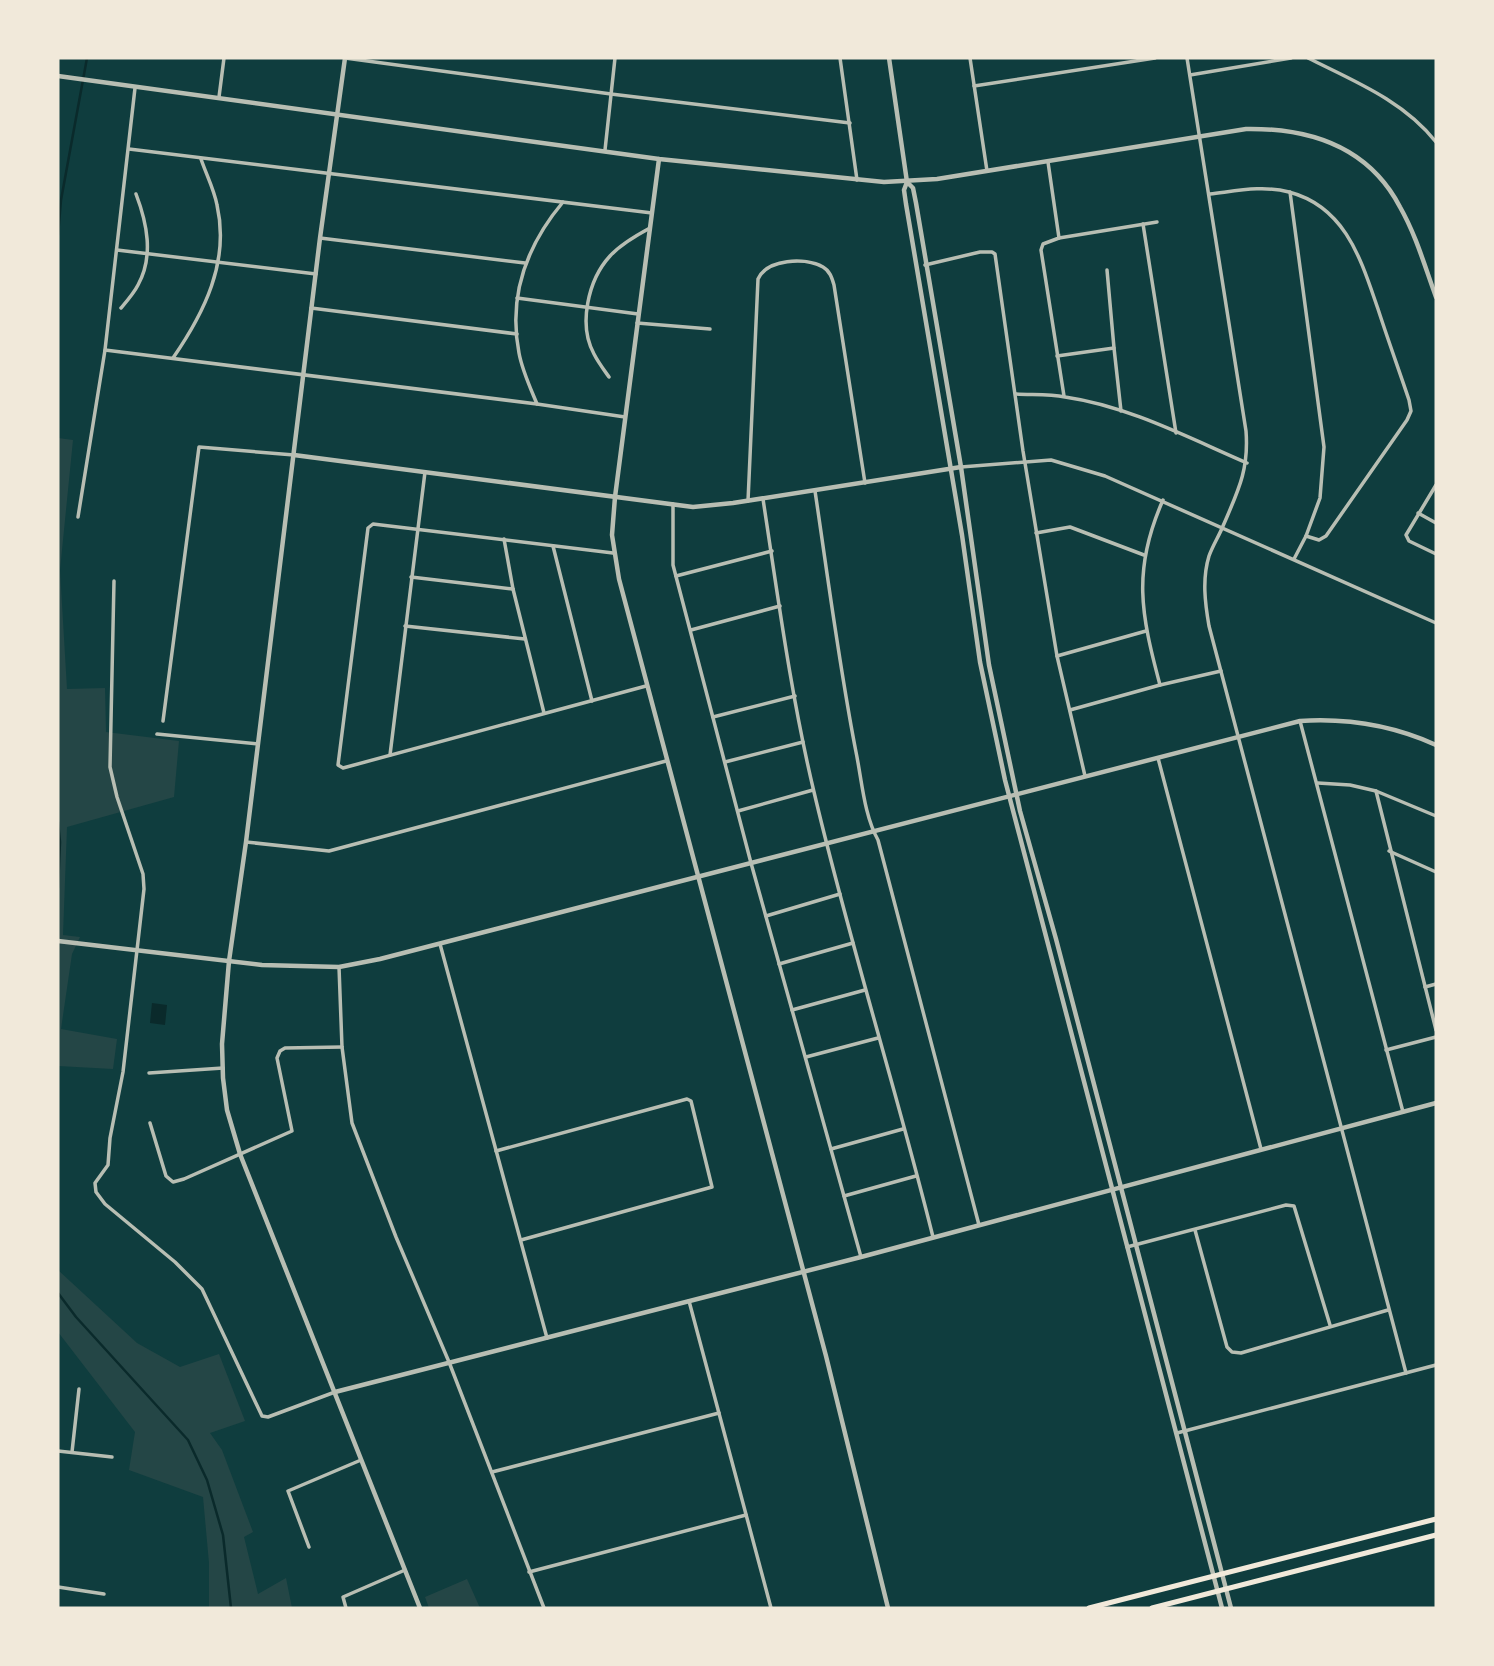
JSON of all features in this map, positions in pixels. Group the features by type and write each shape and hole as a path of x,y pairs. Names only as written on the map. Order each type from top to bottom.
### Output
{"main road":[{"path":"1089,1608 1436,1519"},
{"path":"1152,1608 1436,1535"}],"street":[{"path":"219,97 224,58"},
{"path":"420,1608 240,1154 228,1110 223,1068 222,1044 229,961 328,173 345,58 850,123"},
{"path":"605,150 615,58"},
{"path":"840,58 858,180"},
{"path":"889,58 907,182 904,190 906,204 962,535 980,662 1009,796 1222,1608"},
{"path":"970,58 987,171"},
{"path":"974,86 1154,58"},
{"path":"1187,58 1247,431 1247,463 1223,528 1209,555 1205,575 1205,601 1339,1128 1406,1373"},
{"path":"1190,75 1292,58"},
{"path":"1308,58 1380,94 1411,116 1436,142"},
{"path":"58,76 659,159 858,180 907,182 1246,129 1290,131 1336,144 1364,162 1388,188 1401,207 1436,297"},
{"path":"78,517 105,350 135,88"},
{"path":"129,149 652,213"},
{"path":"173,358 201,315 218,262 219,214 201,159"},
{"path":"659,159 615,498 612,535 614,553 646,686 803,1272 888,1608"},
{"path":"1048,162 1059,238"},
{"path":"907,182 913,188 961,467 989,665 1017,794 1231,1608"},
{"path":"1210,194 1254,188 1290,192 1331,214 1353,242 1411,411 1326,536 1319,540 1306,536"},
{"path":"1290,192 1324,435 1323,482 1318,506 1294,559"},
{"path":"121,308 138,285 148,253 146,220 136,194"},
{"path":"537,404 524,372 517,334 517,298 525,263 548,220 563,202"},
{"path":"1064,396 1041,250 1043,244 1059,238 1157,222"},
{"path":"1143,224 1176,433"},
{"path":"609,377 593,353 586,321 587,306 596,277 605,262 627,241 650,228"},
{"path":"320,239 525,263"},
{"path":"117,250 316,274"},
{"path":"925,265 980,252 995,254 1057,656 1085,776"},
{"path":"748,501 758,279 761,271 775,263 809,264 823,267 830,274 834,285 865,483"},
{"path":"1107,270 1121,411"},
{"path":"517,298 638,314"},
{"path":"311,308 517,334"},
{"path":"637,323 710,329"},
{"path":"1057,356 1114,348"},
{"path":"105,350 625,417"},
{"path":"1017,394 1064,396 1121,411 1247,463"},
{"path":"163,721 198,447 294,455 615,498 718,506 961,467 1051,460 1105,476 1163,500 1436,623"},
{"path":"390,755 425,472"},
{"path":"1436,485 1407,531 1407,539 1436,554"},
{"path":"815,491 841,673 873,831 901,920 979,1225"},
{"path":"763,499 813,790 864,990 933,1237"},
{"path":"1160,685 1146,631 1142,600 1144,555 1163,500"},
{"path":"673,504 673,565 751,863 861,1257"},
{"path":"1418,513 1436,523"},
{"path":"614,553 377,523 368,528 338,765 343,768 646,686"},
{"path":"1036,533 1070,527 1144,555"},
{"path":"504,539 513,589 544,713"},
{"path":"553,546 592,701"},
{"path":"676,576 772,551"},
{"path":"411,577 513,589"},
{"path":"114,581 110,767 117,797 143,873 144,889 123,1072 110,1138 108,1165 95,1183 97,1196 175,1262 202,1289 262,1416 268,1417 335,1392 861,1257 1436,1103"},
{"path":"691,631 780,606"},
{"path":"405,626 525,639"},
{"path":"1057,656 1146,631"},
{"path":"1070,710 1221,671"},
{"path":"713,717 795,696"},
{"path":"58,941 261,965 339,967 440,944 1300,721 1321,720 1387,728 1436,745"},
{"path":"1300,721 1402,1112"},
{"path":"158,734 258,744"},
{"path":"725,762 803,741"},
{"path":"1158,758 1261,1149"},
{"path":"246,842 319,851 337,850 666,761"},
{"path":"1317,783 1350,785 1376,791 1436,816"},
{"path":"738,811 813,790"},
{"path":"1376,791 1436,1030"},
{"path":"1389,851 1436,872"},
{"path":"766,916 840,894"},
{"path":"779,964 853,943"},
{"path":"440,944 547,1338"},
{"path":"339,967 342,1047 352,1123 396,1237 449,1362 544,1608"},
{"path":"1425,987 1436,984"},
{"path":"792,1010 864,990"},
{"path":"1386,1050 1436,1037"},
{"path":"806,1057 878,1038"},
{"path":"150,1122 166,1176 173,1182 184,1180 292,1131 277,1058 280,1051 285,1048 342,1047"},
{"path":"149,1073 223,1068"},
{"path":"496,1151 687,1099 691,1101 712,1187 521,1240"},
{"path":"831,1149 903,1129"},
{"path":"844,1196 916,1176"},
{"path":"1127,1247 1286,1205 1294,1206 1330,1325"},
{"path":"1195,1230 1227,1347 1232,1352 1241,1353 1388,1310"},
{"path":"689,1301 771,1608"},
{"path":"1177,1433 1436,1365"},
{"path":"72,1452 79,1389"},
{"path":"492,1472 719,1413"},
{"path":"58,1451 112,1457"},
{"path":"309,1547 288,1491 361,1460"},
{"path":"529,1572 746,1514"},
{"path":"346,1608 343,1597 405,1570"},
{"path":"58,1587 104,1594"}],"shaded area":[{"path":"58,438 73,440 60,570 67,689 105,688 106,732 179,741 174,797 67,827 63,935 80,937 72,954 61,1029 117,1039 113,1069 58,1066"},
{"path":"152,1003 167,1005 165,1025 150,1023"},
{"path":"58,1270 137,1343 180,1367 219,1354 245,1421 210,1433 222,1450 253,1532 244,1537 258,1594 286,1578 292,1608 209,1608 209,1563 203,1497 129,1470 135,1432 58,1332"},
{"path":"467,1579 480,1608 429,1608 425,1597"}],"waterway":[{"path":"58,235 61,200 87,58"},
{"path":"58,822 58,888"},
{"path":"58,1293 76,1317 188,1440 207,1480 223,1535 231,1608"}]}
